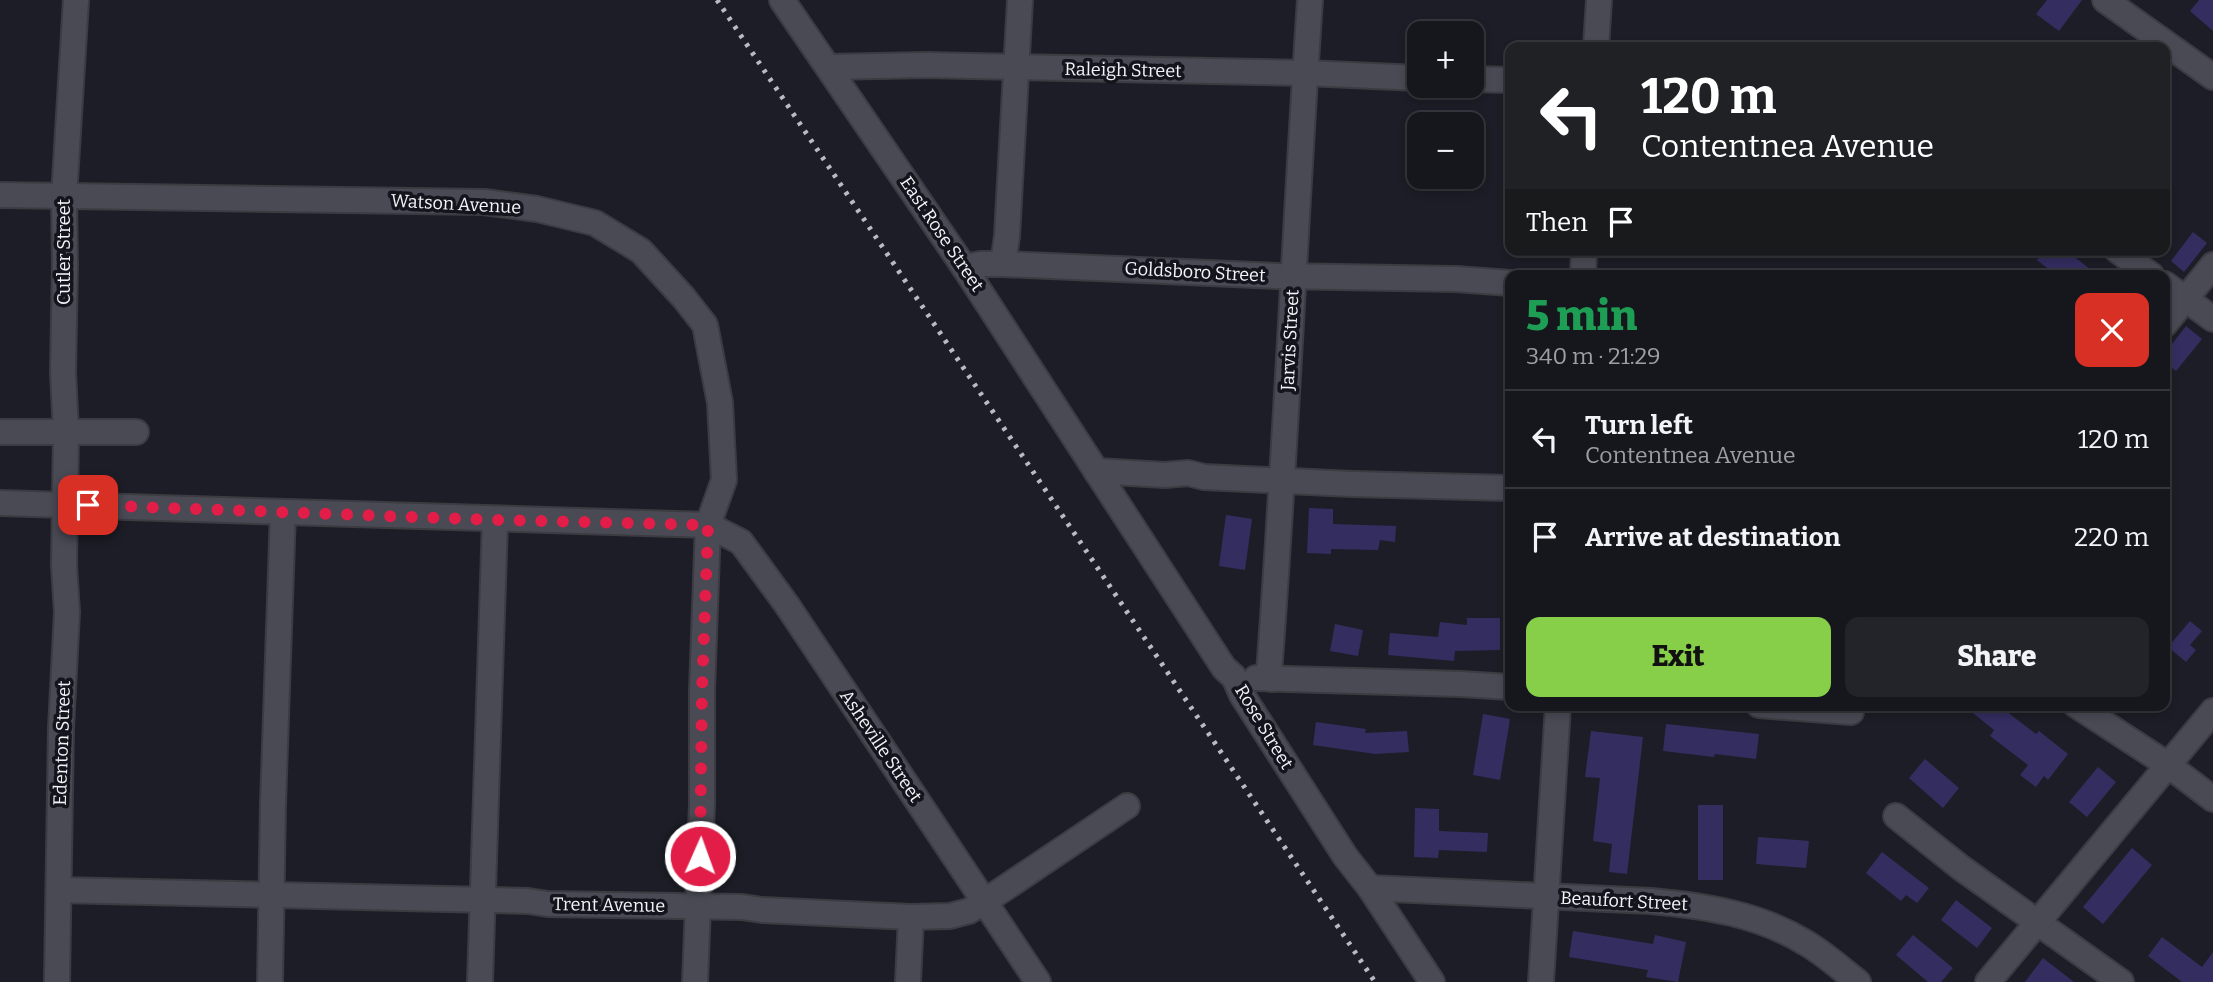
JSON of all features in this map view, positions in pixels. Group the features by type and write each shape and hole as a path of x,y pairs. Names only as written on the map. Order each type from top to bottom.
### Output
{"street":[{"name":"Cutler Street","path":"64,505 64,197 76,0"},
{"name":"East Rose Street","path":"782,0 964,267 1096,471"},
{"path":"1003,264 1007,236 1020,0"},
{"name":"Jarvis Street","path":"1272,679 1269,673 1310,0"},
{"path":"1596,42 1599,0"},
{"path":"2105,0 2164,42"},
{"path":"2170,46 2213,77"},
{"name":"Raleigh Street","path":"828,67 926,65 1407,77"},
{"path":"1484,79 1505,80"},
{"name":"Watson Avenue","path":"0,195 484,202 537,209 595,223 641,251 684,298 705,325 720,403 724,480 708,525 695,982"},
{"path":"2125,256 2144,270"},
{"name":"Goldsboro Street","path":"964,267 1003,264 1505,283"},
{"path":"2170,318 2213,265"},
{"path":"2170,288 2213,319"},
{"path":"0,432 136,432"},
{"path":"1096,471 1165,475 1188,473 1205,477 1352,484 1505,488"},
{"name":"Rose Street","path":"1096,471 1224,668 1234,677 1242,695 1345,856 1370,888 1432,982"},
{"path":"0,503 708,525"},
{"name":"Edenton Street","path":"57,982 61,728 66,612 64,505"},
{"path":"270,982 283,512"},
{"path":"480,982 495,520"},
{"name":"Asheville Street","path":"708,525 741,542 772,584 1038,982"},
{"path":"1234,677 1505,687"},
{"path":"1541,982 1558,711"},
{"path":"1838,711 1851,712"},
{"path":"2085,711 2168,765 2213,799"},
{"path":"1988,982 2213,711"},
{"name":"Trent Avenue","path":"59,890 742,906 762,910 911,917 950,916 969,911 984,902 1127,806"},
{"path":"1896,816 1950,859 2121,982"},
{"name":"Beaufort Street","path":"1370,888 1651,901 1728,911 1767,923 1804,942 1858,982"},
{"path":"908,982 911,917"}],"building":[{"path":"2047,0 2082,0 2059,31 2036,14"},
{"path":"2199,0 2213,0 2213,31 2190,11"},
{"path":"2193,232 2207,243 2184,272 2171,261"},
{"path":"2040,256 2073,256 2091,270 2050,270 2037,260"},
{"path":"2186,326 2202,339 2176,371 2170,366 2170,347"},
{"path":"1309,508 1333,509 1333,524 1396,526 1395,542 1380,540 1378,550 1331,549 1331,554 1307,553"},
{"path":"1226,515 1252,519 1245,570 1219,566"},
{"path":"1467,618 1500,618 1500,650 1455,651 1454,661 1388,655 1390,633 1438,637 1440,622 1467,625"},
{"path":"2190,621 2202,631 2190,645 2196,650 2186,662 2170,649 2170,645"},
{"path":"1335,624 1363,630 1358,656 1330,651"},
{"path":"1970,711 2006,711 2036,734 2039,731 2068,754 2048,780 2044,776 2036,787 2020,775 2028,765 1990,736 1994,730"},
{"path":"1483,714 1510,719 1500,780 1473,775"},
{"path":"1316,722 1366,729 1365,733 1407,731 1409,752 1375,754 1313,745"},
{"path":"1666,724 1759,734 1756,759 1663,751"},
{"path":"1591,731 1643,737 1627,874 1609,872 1612,844 1593,841 1600,778 1585,777"},
{"path":"1925,759 1959,788 1943,808 1909,778"},
{"path":"2098,767 2116,782 2087,817 2069,802"},
{"path":"1698,805 1723,805 1723,880 1698,880"},
{"path":"1415,808 1439,809 1439,831 1488,833 1487,852 1439,850 1438,858 1414,857"},
{"path":"1758,837 1809,841 1806,868 1756,864"},
{"path":"2132,848 2152,865 2103,924 2083,907"},
{"path":"1882,852 1929,888 1917,903 1906,895 1901,901 1866,873"},
{"path":"1956,900 1992,928 1977,948 1941,920"},
{"path":"1573,931 1653,944 1655,935 1686,942 1678,982 1646,977 1648,970 1569,957"},
{"path":"1913,935 1953,968 1941,982 1928,982 1896,955"},
{"path":"2162,937 2202,967 2213,952 2213,982 2182,982 2148,956"},
{"path":"2043,958 2074,982 2025,982"}],"railway":[{"path":"717,0 1375,982"}],"route":[{"path":"88,505 708,525 700,856"}]}
